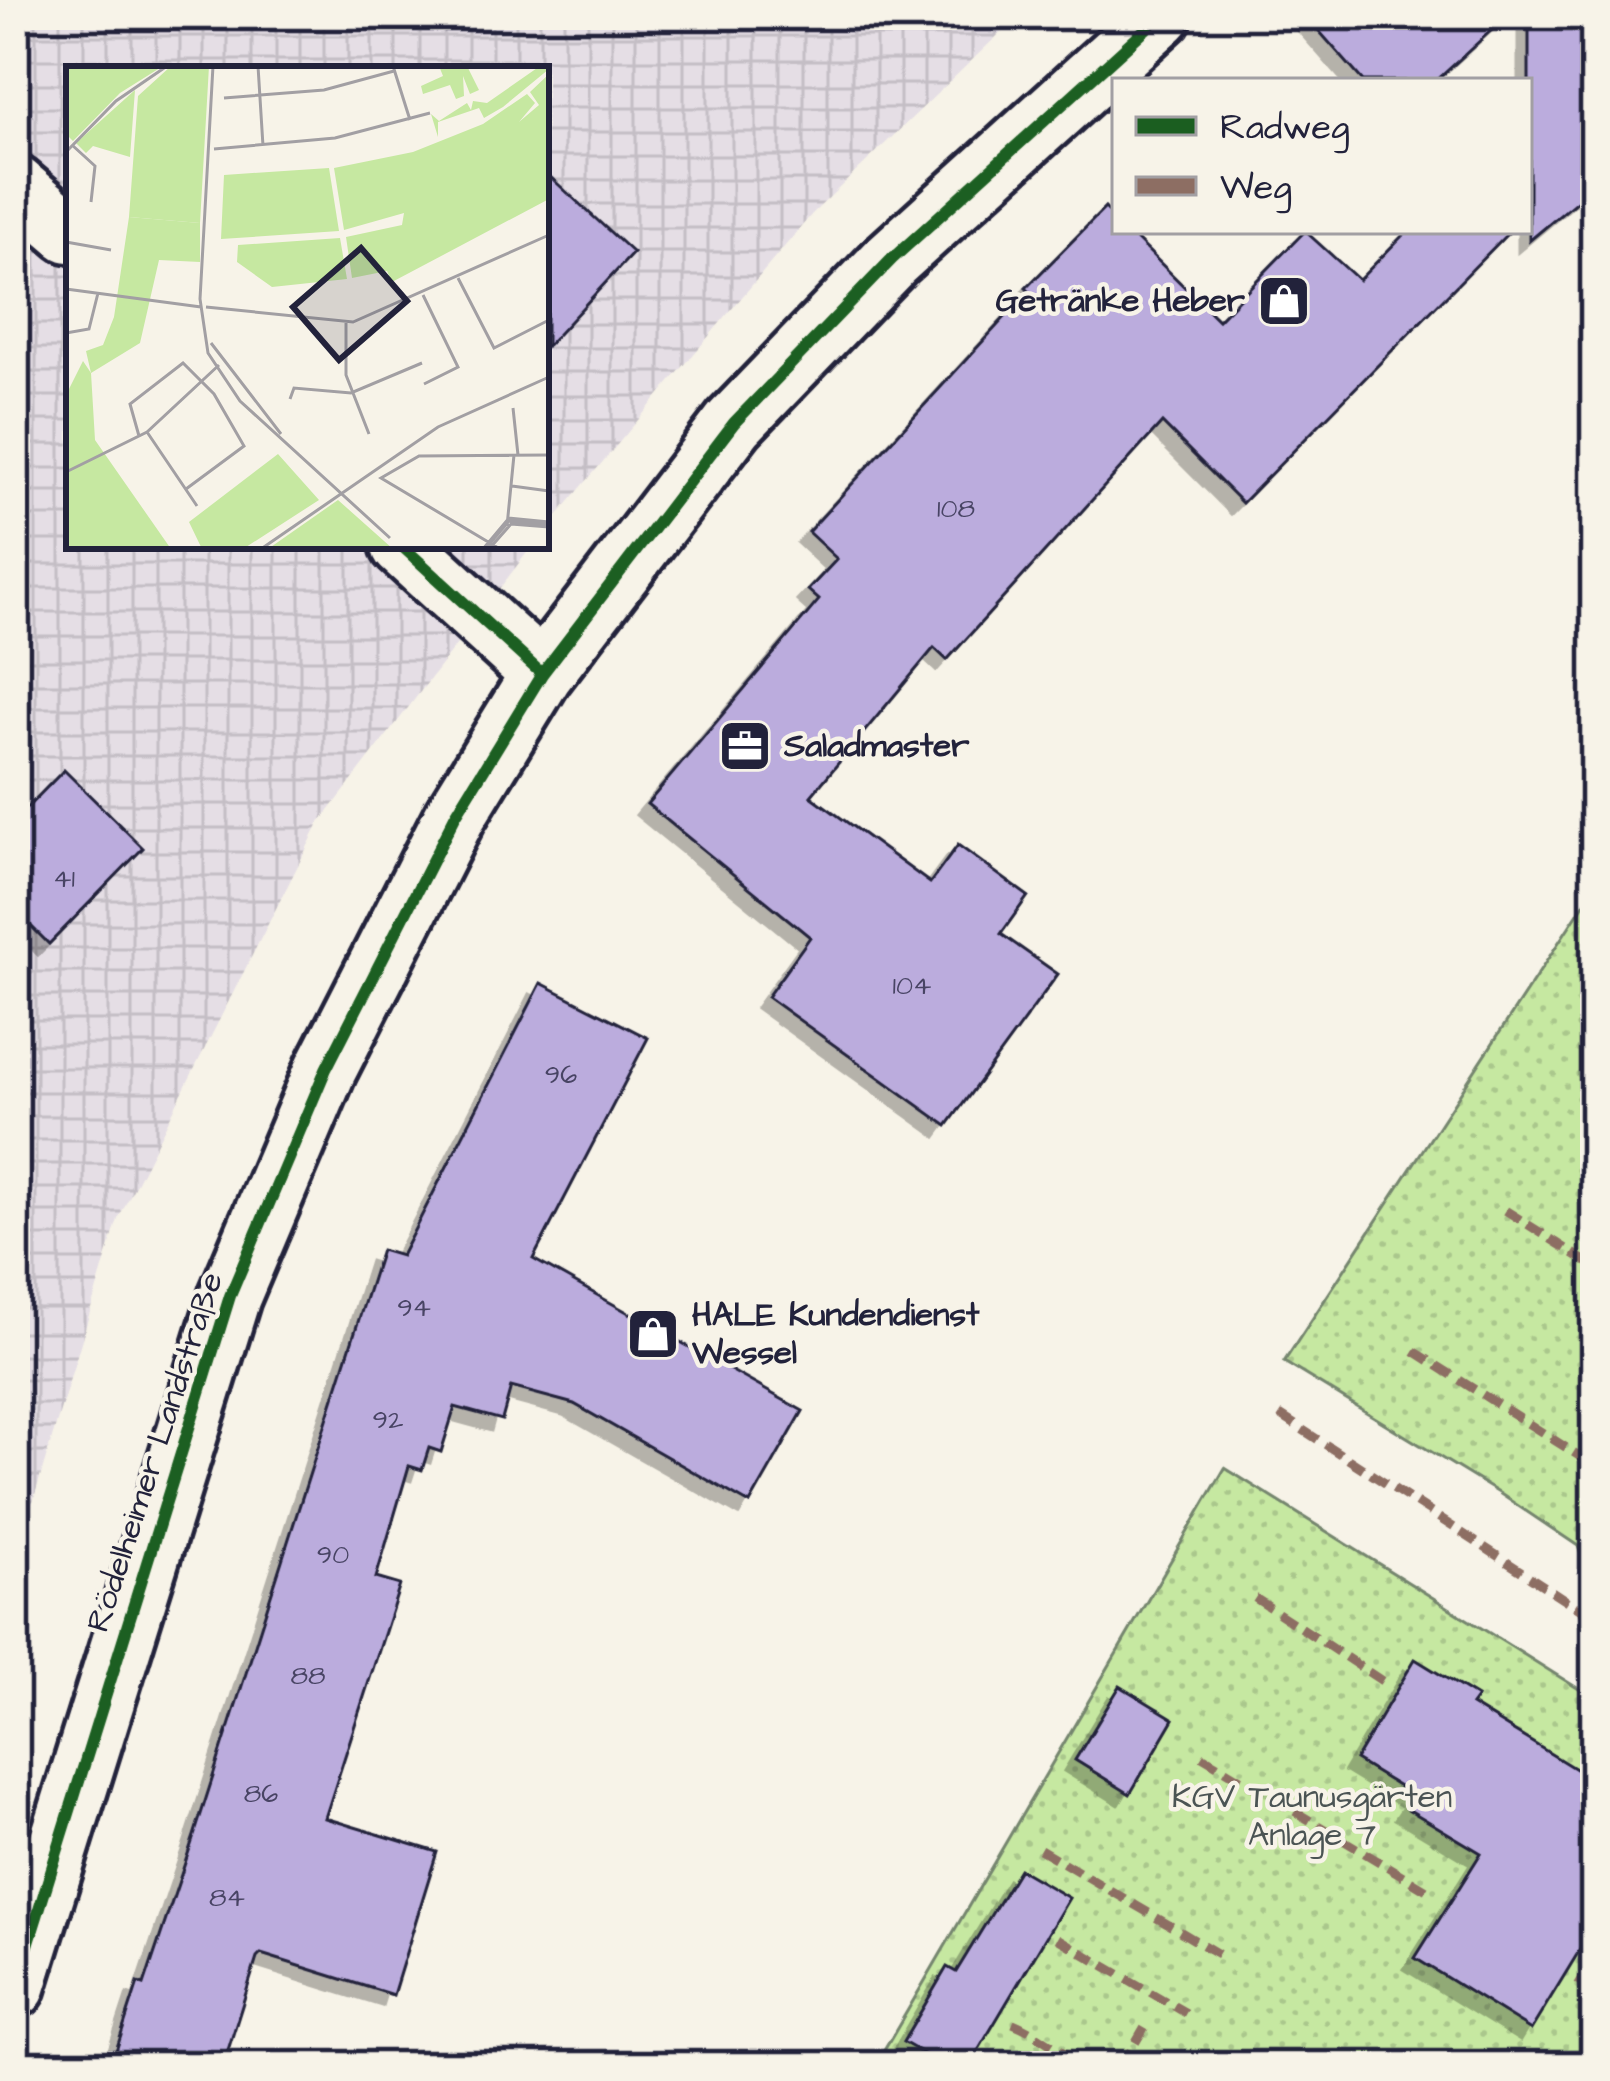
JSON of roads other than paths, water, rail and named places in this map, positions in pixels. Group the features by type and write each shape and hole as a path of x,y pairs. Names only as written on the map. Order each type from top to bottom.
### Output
{"street":[{"name":"Rödelheimer Landstraße","path":"15,1987 230,1296 326,1069 455,816 542,674 734,424 892,259 1161,15"},
{"path":"15,186 66,229"},
{"path":"405,549 542,674"}],"place":[{"name":"Getränke Heber","path":"1284,301"},
{"name":"Saladmaster","path":"745,746"},
{"name":"HALE Kundendienst Wessel","path":"653,1334"}],"park label":[{"name":"KGV Taunusgärten Anlage 7","path":"1312,1816"}]}
